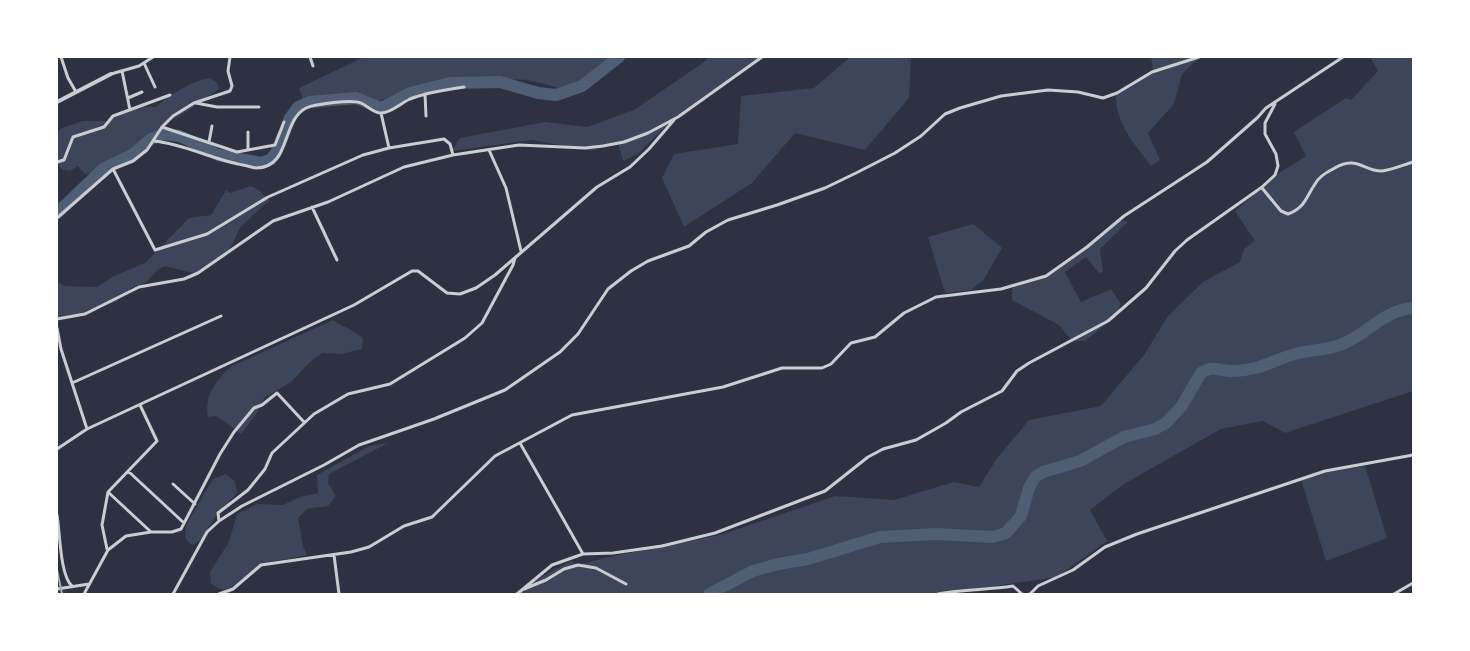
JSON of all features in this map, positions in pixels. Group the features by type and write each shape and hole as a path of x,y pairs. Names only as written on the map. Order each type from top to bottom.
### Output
{"street":[{"path":"61,57 75,92"},
{"path":"57,102 111,74 144,63 153,57"},
{"path":"57,218 113,169 133,161 147,150 162,127 173,116 194,103 230,91 232,86 228,71 230,57"},
{"path":"310,57 313,66"},
{"path":"57,319 85,314 139,287 184,279 198,273 273,221 328,202 404,167 453,155 519,145 585,148 624,142 648,133 678,117 762,57"},
{"path":"173,594 207,532 219,521 242,506 359,445 434,419 505,390 560,352 578,334 608,289 631,271 689,246 706,232 728,220 815,191 856,173 912,141 945,114 960,108 1001,96 1048,90 1078,92 1103,98 1117,93 1152,72 1199,57"},
{"path":"219,594 233,589 261,565 334,555 369,547 404,526 432,517 495,456 572,415 723,387 783,368 822,368 831,364 851,343 875,337 904,313 936,297 1000,289 1046,276 1125,216 1208,162 1266,108 1343,57"},
{"path":"144,63 155,87"},
{"path":"122,71 130,110"},
{"path":"154,141 172,143 216,159 256,168 268,166 274,163 293,120 304,109 317,105 359,102 381,113 425,94 464,87"},
{"path":"128,98 142,92"},
{"path":"425,94 426,116"},
{"path":"57,162 64,160 73,137 104,127 113,116 170,95"},
{"path":"518,593 552,565 583,554 613,554 652,548 715,533 825,491 868,457 883,449 916,440 1002,390 1017,371 1029,363 1108,321 1146,288 1175,251 1187,240 1262,187 1275,175 1278,166 1276,154 1265,134 1265,123 1276,102"},
{"path":"194,103 217,107 259,107"},
{"path":"381,113 389,148"},
{"path":"57,450 87,429 354,305 411,272 418,271 447,293 460,294 476,288 597,187 630,167 650,149 678,117"},
{"path":"162,127 237,152 275,144 284,122"},
{"path":"209,143 212,126"},
{"path":"248,132 248,150"},
{"path":"113,169 155,250 207,234 268,197 363,155 389,148 444,139 450,144 453,155"},
{"path":"489,150 507,188 521,251"},
{"path":"1262,187 1281,211 1288,214 1305,204 1316,182 1344,164 1353,163 1382,171 1413,162"},
{"path":"312,207 337,260"},
{"path":"219,521 218,513 248,490 265,469 272,453 314,414 348,394 390,384 465,338 482,323 513,265 515,256"},
{"path":"72,383 221,316"},
{"path":"57,328 87,429"},
{"path":"84,594 108,550 126,536 182,529 220,454 234,432 254,408 262,405 277,393 304,422"},
{"path":"108,550 102,525 108,492 157,441 140,405"},
{"path":"520,443 583,554"},
{"path":"1030,594 1038,586 1073,570 1105,547 1137,534 1298,478 1413,455"},
{"path":"128,471 184,523"},
{"path":"173,484 195,504"},
{"path":"108,492 151,532"},
{"path":"57,515 63,573 72,586"},
{"path":"334,555 339,594"},
{"path":"518,593 564,569 578,565 596,568 626,584"},
{"path":"1394,594 1413,583"},
{"path":"57,589 89,584"},
{"path":"938,594 993,590 1013,586 1022,594"}],"shaded area":[{"path":"364,57 618,57 603,77 559,88 528,80 466,77 394,95 376,102 329,95 305,105 299,88"},
{"path":"708,57 761,57 673,119 638,154 623,161 618,143 591,151 532,140 452,151 460,138 545,122 587,127 634,110"},
{"path":"850,57 911,57 909,98 865,150 795,133 752,183 684,227 662,178 674,154 738,144 741,96 814,88"},
{"path":"1151,57 1200,57 1182,74 1174,104 1148,133 1160,160 1151,166 1122,124 1116,95 1153,71"},
{"path":"1370,57 1413,57 1413,391 1285,433 1263,421 1221,429 1124,484 1090,510 1107,541 1057,577 940,594 514,594 571,561 578,565 720,535 835,496 894,500 954,482 979,487 997,458 1029,420 1101,406 1144,355 1168,316 1204,281 1240,262 1244,249 1255,241 1235,211 1282,171 1306,156 1294,132 1346,98 1351,100 1378,71"},
{"path":"209,78 217,82 219,89 168,122 153,134 147,143 134,147 121,157 107,161 93,173 85,174 78,166 70,171 61,169 57,163 57,133 60,129 83,121 108,121 136,106 156,107 181,89"},
{"path":"251,186 260,191 269,201 241,226 229,251 196,274 165,266 157,270 147,282 131,288 117,301 80,315 57,317 57,282 65,286 97,287 114,276 145,263 189,218 211,215 226,190 230,193"},
{"path":"1120,220 1128,222 1100,249 1103,272 1099,273 1086,257 1065,272 1081,302 1111,289 1121,304 1115,317 1085,341 1072,341 1059,325 1012,300 1012,288 1046,276"},
{"path":"973,224 1002,248 984,279 971,290 945,293 928,237"},
{"path":"333,320 363,339 362,349 341,354 322,353 291,382 264,398 257,413 241,434 217,416 208,417 207,409 212,388 232,366"},
{"path":"388,443 329,474 328,483 336,496 328,506 307,509 298,518 307,555 277,560 260,566 234,586 223,590 211,584 210,572 229,542 237,514 257,504 283,505 300,497 318,493 317,475 369,446"},
{"path":"1365,466 1387,538 1326,561 1301,479 1328,470"},
{"path":"226,474 235,481 237,493 218,513 200,541 192,545 185,538 186,525 213,479"}],"waterway":[{"path":"57,213 103,169 132,155 151,139 164,134 180,136 218,155 262,163 271,159 276,153 290,118 298,107 310,102 356,98 381,108 410,93 450,83 500,82 538,93 556,95 582,86 619,57"},
{"path":"709,594 753,571 808,559 880,537 936,534 993,537 1006,533 1021,516 1029,488 1035,477 1043,472 1080,461 1124,437 1155,429 1166,423 1181,407 1201,373 1212,369 1232,371 1249,369 1294,354 1335,347 1350,341 1393,313 1413,308"}],"railway":[{"path":"57,570 62,594"}]}
